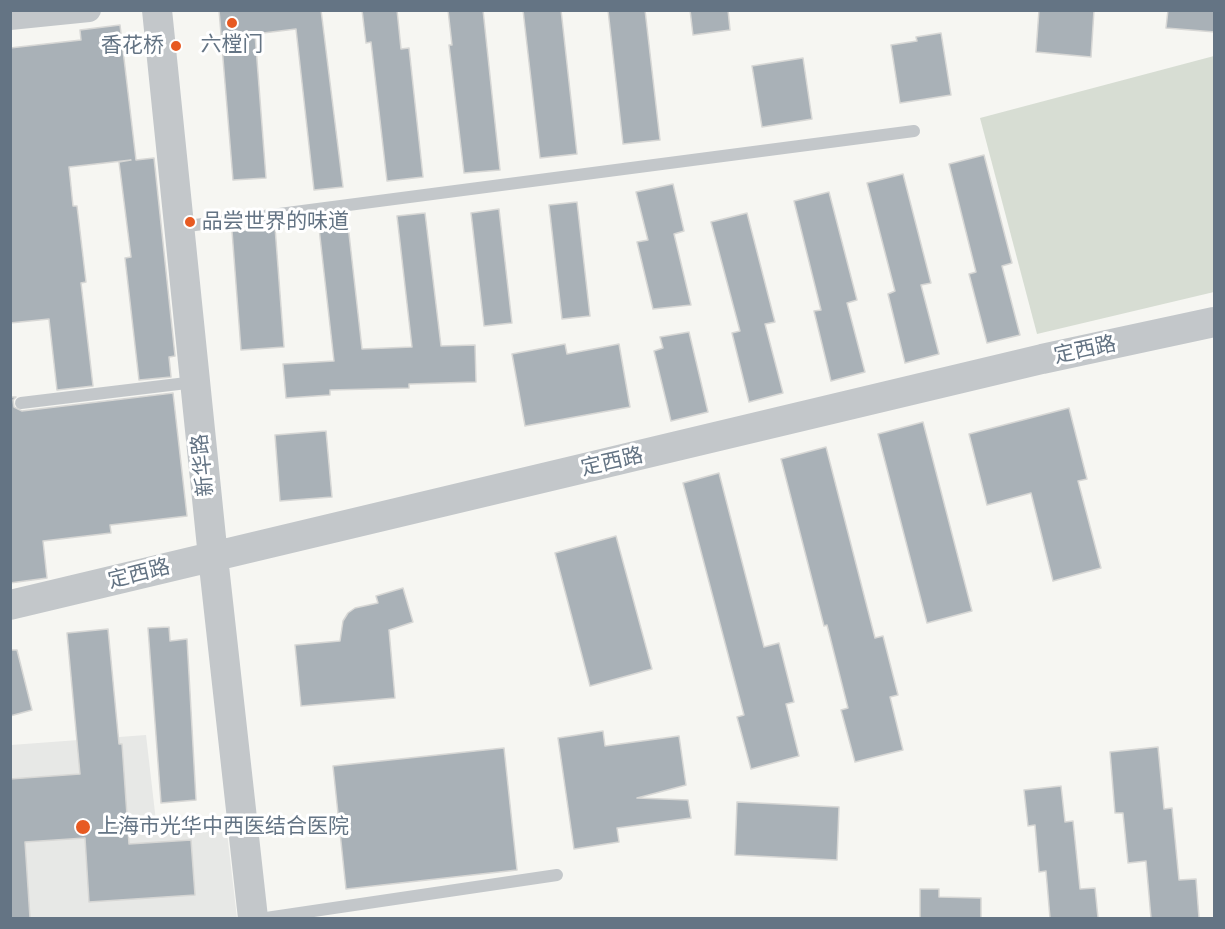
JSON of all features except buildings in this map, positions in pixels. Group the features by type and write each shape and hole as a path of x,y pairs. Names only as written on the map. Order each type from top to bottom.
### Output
{"street":[{"path":"10,18 89,10"},
{"name":"新华路","path":"157,10 213,557 253,918"},
{"name":"定西路","path":"10,605 1042,358 1215,322"}],"lane":[{"path":"179,227 914,130"},
{"path":"21,403 195,382"},
{"path":"266,918 557,875"}],"shaded area":[{"path":"1214,56 1214,292 1037,334 980,118"},
{"name":"上海市光华中西医结合医院","path":"146,735 157,830 226,824 237,918 11,918 11,745"}],"place":[{"name":"六樘门","path":"232,23"},
{"name":"香花桥","path":"176,46"},
{"name":"品尝世界的味道","path":"190,222"},
{"name":"上海市光华中西医结合医院","path":"83,827"}]}
